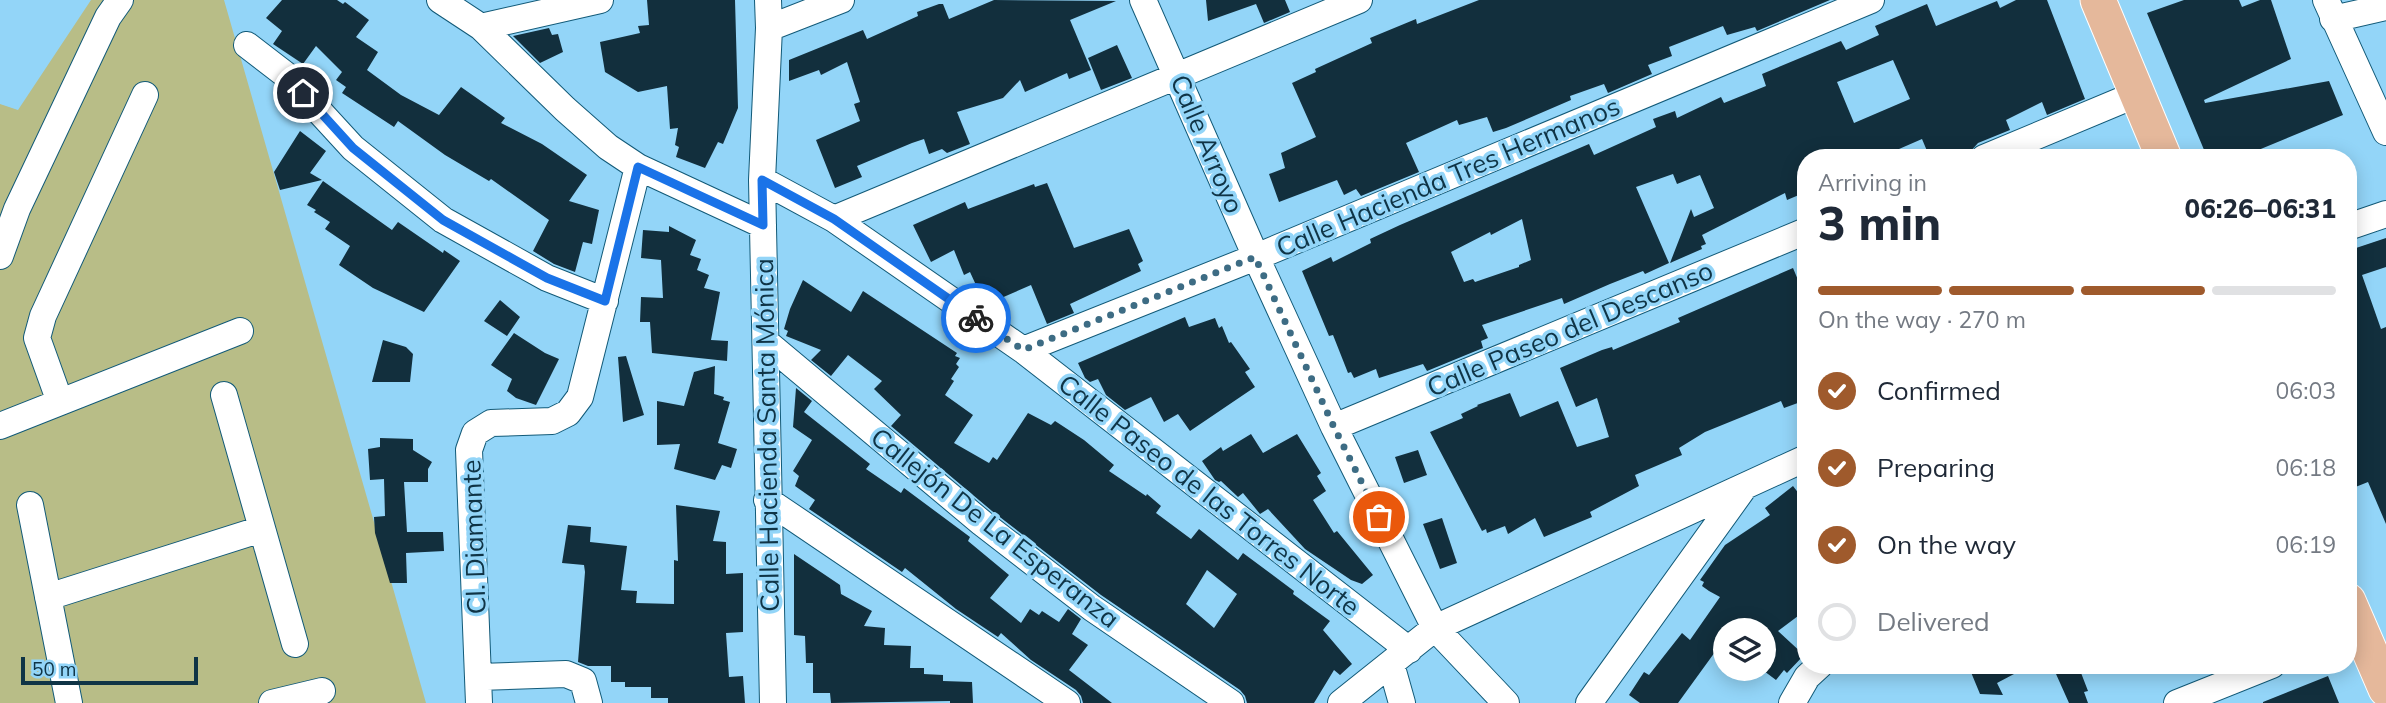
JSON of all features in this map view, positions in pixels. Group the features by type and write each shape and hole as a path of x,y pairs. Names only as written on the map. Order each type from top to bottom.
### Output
{"main road":[{"path":"2098,0 2160,149"},
{"path":"2357,630 2386,689"}],"street":[{"path":"0,256 9,205 108,16 120,0"},
{"path":"440,0 481,27 608,147 638,167 763,225"},
{"path":"481,27 600,0"},
{"name":"Calle Hacienda Santa Mónica","path":"768,0 762,180 772,703"},
{"path":"769,28 841,0"},
{"name":"Calle Arroyo","path":"1143,0 1178,75 1255,257 1334,427 1435,628"},
{"path":"834,219 1359,0"},
{"name":"Calle Hacienda Tres Hermanos","path":"1023,350 1255,257 1871,0"},
{"path":"2386,7 2329,9 2386,132"},
{"path":"247,45 286,75 353,148 443,220 547,278 605,301"},
{"path":"2006,149 2137,94"},
{"path":"60,402 37,338 43,316 145,95"},
{"name":"Cl. Diamante","path":"479,690 469,450 475,433 491,424 552,421 568,413 580,397 638,167"},
{"name":"Calle Paseo de las Torres Norte","path":"762,180 834,219 1023,350 1400,657"},
{"path":"2357,224 2386,214"},
{"name":"Calle Paseo del Descanso","path":"1334,427 1797,235"},
{"path":"0,426 240,331"},
{"name":"Callejón De La Esperanza","path":"767,342 1026,557 1092,608 1231,703"},
{"path":"224,395 295,644"},
{"path":"1341,703 1435,628 1797,462"},
{"path":"1589,703 1746,485"},
{"path":"767,500 1067,703"},
{"path":"30,505 69,703"},
{"path":"48,597 262,528"},
{"path":"1435,628 1502,701"},
{"path":"1400,657 1402,703"},
{"path":"479,690 566,674 583,681 589,703"},
{"path":"1792,703 1810,674"},
{"path":"2177,703 2250,674"},
{"path":"286,701 322,691"}],"green space":[{"path":"91,0 224,0 426,703 0,703 0,104 18,110"}],"building":[{"path":"282,0 345,2 369,20 356,37 378,52 367,70 401,95 439,115 461,87 505,118 501,123 542,144 587,175 569,201 599,210 592,244 583,242 575,272 554,264 533,251 549,220 491,179 489,181 445,155 398,121 394,127 342,93 346,87 336,80 342,72 316,46 303,64 273,44 282,31 266,18"},
{"path":"647,0 735,0 738,108 723,144 718,142 705,168 676,157 679,147 675,145 678,128 670,129 667,86 638,92 605,72 600,42 640,33 638,26 649,25"},
{"path":"994,0 1116,1 1070,20 1091,70 1069,79 1067,73 1025,92 1020,80 1003,98 957,112 970,144 947,153 942,149 929,154 924,139 857,166 862,177 835,188 816,140 860,121 854,104 860,102 847,62 821,75 819,70 789,81 789,60 863,30 867,39 918,16 917,12 939,4 943,4 949,19"},
{"path":"1206,0 1285,0 1290,12 1264,23 1256,4 1208,21"},
{"path":"1479,0 1830,0 1757,31 1755,27 1727,35 1723,26 1669,47 1672,56 1648,65 1652,74 1608,93 1604,84 1570,96 1571,100 1506,128 1493,132 1487,117 1459,125 1457,120 1406,143 1419,172 1361,196 1356,189 1344,195 1337,180 1279,202 1269,174 1285,168 1281,153 1316,137 1292,83 1316,72 1315,69 1372,43 1370,38 1416,19 1417,24"},
{"path":"2016,0 2047,0 2085,99 2047,115 2042,102 2006,120 2010,130 1978,143 1973,149 1926,149 1922,139 1899,149 1797,149 1797,196 1787,200 1785,193 1702,235 1706,244 1701,246 1702,249 1670,263 1691,209 1694,217 1714,208 1700,175 1677,184 1673,174 1636,187 1669,263 1564,304 1562,298 1482,325 1488,338 1481,341 1483,348 1427,371 1423,364 1379,378 1376,369 1354,378 1351,372 1348,373 1333,335 1329,336 1302,271 1331,257 1333,262 1371,243 1370,239 1400,225 1589,144 1594,155 1656,127 1653,119 1675,111 1677,118 1721,97 1724,103 1766,86 1762,74 1841,41 1846,50 1879,35 1875,26 1927,4 1936,26 1997,1 2000,8","holes":["1893,60 1910,99 1854,123 1837,82","1522,219 1531,260 1519,267 1475,282 1473,279 1464,282 1451,252"]},
{"path":"2184,0 2239,0 2242,7 2260,0 2271,0 2291,59 2204,100 2205,103 2329,81 2343,115 2261,149 2204,149 2147,13"},
{"path":"549,28 552,35 558,34 563,52 540,63 513,36"},
{"path":"1117,45 1132,78 1101,90 1088,58"},
{"path":"300,131 326,151 310,173 322,180 280,190 274,172"},
{"path":"323,181 392,230 398,222 443,253 444,250 460,261 424,312 373,288 339,265 350,246 325,229 330,222 307,205"},
{"path":"1047,183 1074,248 1129,229 1143,261 1138,264 1141,271 1070,304 1074,313 1047,324 1031,285 992,302 988,292 981,296 970,272 964,275 954,250 931,262 913,225 965,202 968,209 1034,184 1035,187"},
{"path":"669,226 696,240 690,255 701,259 697,270 709,275 704,288 720,292 711,340 728,341 727,361 652,353 650,322 640,322 641,297 663,298 661,260 641,258 643,230 669,232"},
{"path":"2386,238 2386,267 2362,275 2381,329 2386,327 2386,524 2368,482 2357,486 2357,248"},
{"path":"1793,268 1797,278 1797,403 1784,408 1781,401 1705,432 1679,448 1682,455 1635,475 1639,486 1590,512 1592,517 1544,537 1535,518 1508,534 1505,526 1487,533 1486,529 1482,531 1430,432 1463,418 1461,414 1477,405 1510,393 1520,417 1558,401 1577,447 1609,437 1597,398 1576,407 1560,368 1602,350 1612,347 1613,350 1680,322 1678,318"},
{"path":"803,280 851,312 863,291 957,353 955,356 960,358 956,364 959,367 951,379 954,381 945,395 973,415 954,443 989,463 993,457 997,460 1028,413 1051,425 1055,421 1084,440 1114,465 1109,471 1146,496 1147,494 1161,506 1156,513 1191,539 1199,529 1238,560 1243,553 1294,591 1293,594 1330,621 1323,630 1352,664 1340,675 1334,670 1314,703 1247,703 1240,690 1101,595 992,511 891,426 901,415 874,389 882,381 848,355 831,376 811,360 821,350 786,336 788,331 784,329","holes":["1207,570 1237,594 1214,628 1186,604"]},
{"path":"500,300 520,317 507,336 484,321"},
{"path":"1185,317 1189,327 1215,318 1219,328 1222,326 1229,343 1231,342 1250,369 1245,372 1255,387 1190,431 1178,414 1164,422 1151,397 1125,410 1106,395 1098,379 1090,382 1085,378 1078,363"},
{"path":"514,333 559,359 536,405 516,398 507,391 512,379 491,365"},
{"path":"383,340 406,347 413,354 410,382 372,382"},
{"path":"626,356 644,415 623,422 618,357"},
{"path":"715,366 714,394 730,402 718,443 737,449 731,468 722,465 715,480 674,469 680,444 657,445 657,401 684,406 694,372"},
{"path":"796,388 812,401 804,412 870,464 866,469 901,493 904,488 970,537 968,541 1009,575 990,598 1021,623 1030,609 1039,615 1042,611 1059,622 1068,609 1081,619 1072,634 1088,645 1069,670 1112,703 1083,703 1076,690 1031,660 1001,633 998,637 956,609 905,568 902,572 809,509 815,500 795,486 799,476 793,471 812,440 793,427"},
{"path":"1251,434 1263,453 1297,434 1321,473 1317,476 1326,491 1313,500 1334,533 1337,531 1373,575 1362,584 1351,580 1305,549 1268,509 1260,514 1243,493 1238,497 1221,481 1215,480 1202,461 1221,447 1223,451"},
{"path":"380,438 413,439 413,450 432,462 428,469 428,482 404,482 407,532 443,532 444,551 406,553 407,583 390,583 375,533 374,517 385,516 384,479 370,480 368,449 380,447"},
{"path":"1418,450 1427,475 1404,483 1395,457"},
{"path":"1793,486 1797,491 1797,617 1778,631 1797,649 1797,662 1787,673 1784,670 1776,680 1776,618 1713,618 1713,655 1678,703 1640,703 1629,695 1644,672 1649,675 1682,633 1690,640 1720,597 1702,586 1704,582 1700,580 1725,545 1770,515 1765,508"},
{"path":"676,505 720,511 713,541 726,542 726,574 743,573 743,632 726,633 729,677 743,676 745,703 668,703 668,698 651,698 651,687 625,687 625,682 611,682 611,666 588,666 578,662 585,572 584,565 562,563 568,525 591,527 590,542 627,546 621,590 637,591 636,603 674,604 674,560 678,561"},
{"path":"1442,518 1457,563 1440,569 1423,524"},
{"path":"794,554 840,585 841,594 872,611 864,626 885,628 884,645 911,646 910,668 924,668 924,674 943,675 943,681 972,682 973,703 831,703 830,693 813,693 813,663 806,663 805,636 794,635"},
{"path":"1972,674 2014,674 1997,683 2003,695 1980,694"},
{"path":"2056,674 2081,674 2088,691 2084,692 2088,703 2069,703"},
{"path":"2328,676 2339,703 2263,703 2263,702"}],"way so far":[{"path":"976,318 1023,350 1255,257 1379,517"}],"route":[{"path":"303,93 353,148 443,220 547,278 605,301 638,167 763,225 762,180 834,219 976,318"}]}
